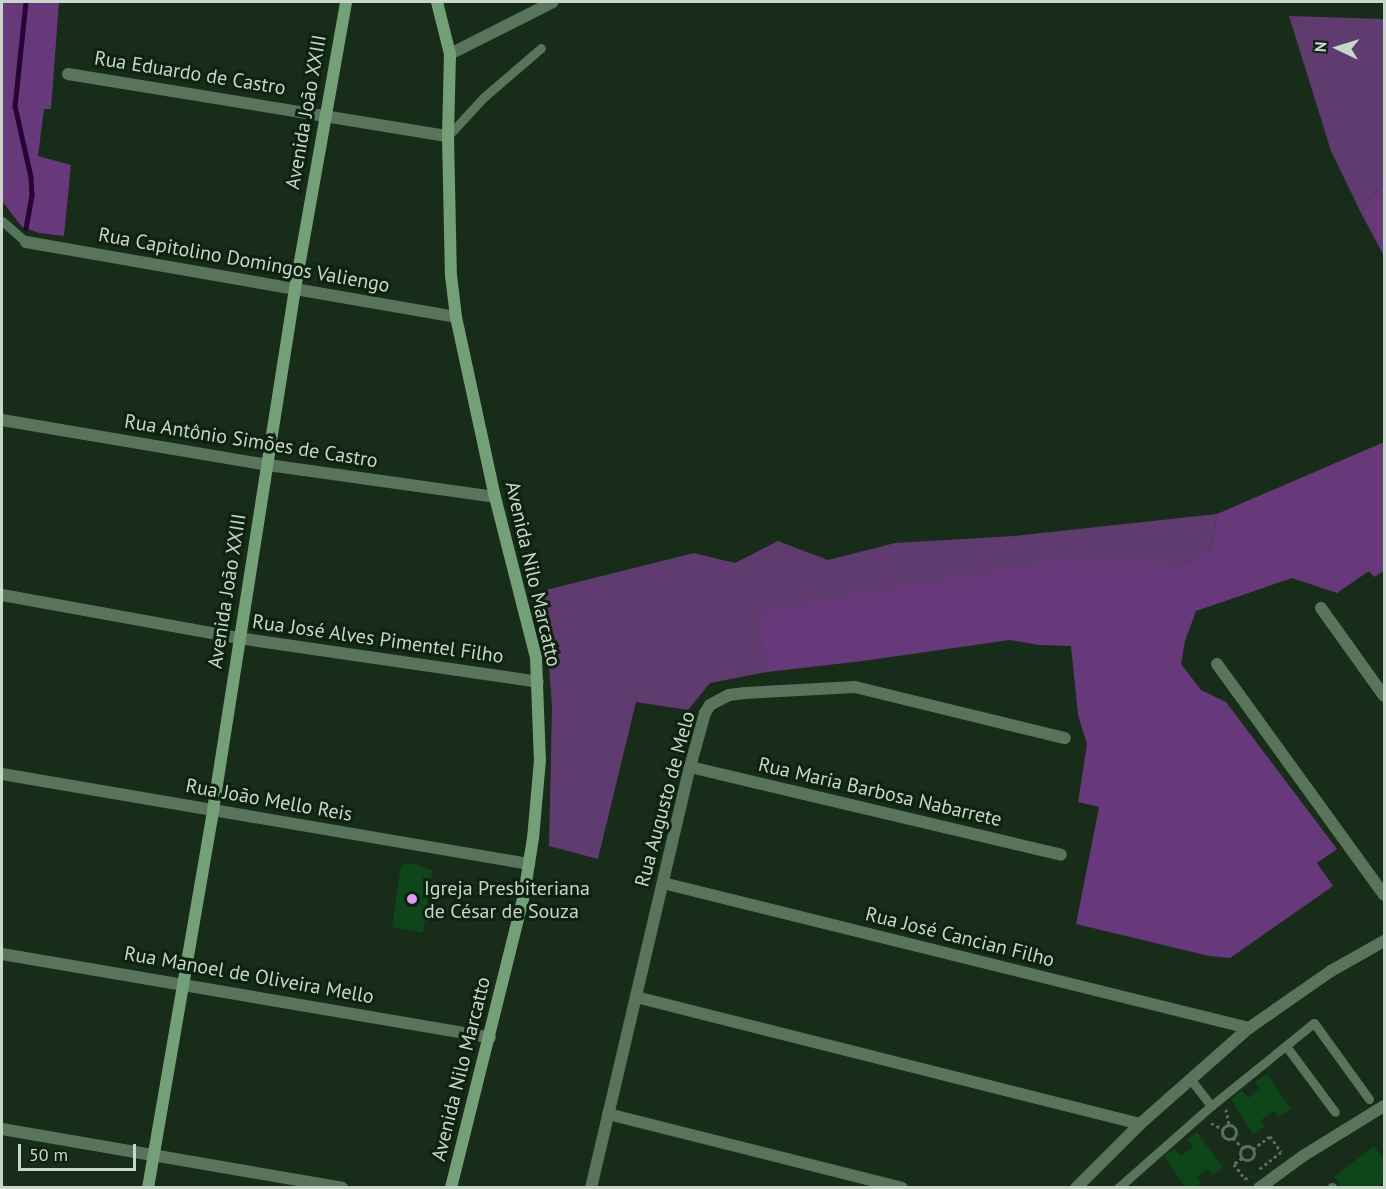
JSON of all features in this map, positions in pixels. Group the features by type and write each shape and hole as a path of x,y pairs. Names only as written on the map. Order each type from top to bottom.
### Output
{"street":[{"name":"Avenida João XXIII","path":"148,1188 213,810 238,638 295,289 346,2"},
{"name":"Avenida Nilo Marcatto","path":"437,2 450,54 448,136 451,275 456,317 495,496 536,658 540,760 529,864 490,1037 451,1188"},
{"path":"450,54 553,2"},
{"name":"Rua Eduardo de Castro","path":"68,74 325,114 448,136"},
{"name":"Rua Capitolino Domingos Valiengo","path":"26,242 456,317"},
{"name":"Rua Antônio Simões de Castro","path":"2,420 268,465 495,496"},
{"name":"Rua José Alves Pimentel Filho","path":"2,595 238,638 537,682"},
{"path":"1321,608 1384,696"},
{"path":"1217,664 1384,896"},
{"name":"Rua Augusto de Melo","path":"591,1188 690,767 705,713 710,705 729,695 745,693 855,687 1065,738"},
{"name":"Rua Maria Barbosa Nabarrete","path":"690,767 1060,855"},
{"name":"Rua João Mello Reis","path":"2,774 529,864"},
{"name":"Rua José Cancian Filho","path":"663,883 1249,1028"},
{"path":"1076,1188 1140,1124 1249,1028 1331,971 1384,941"},
{"name":"Rua Manoel de Oliveira Mello","path":"2,954 184,983 490,1037"},
{"path":"636,997 1140,1124"},
{"path":"1259,1188 1313,1149 1384,1106"},
{"path":"608,1114 902,1188"},
{"path":"2,1129 154,1153 342,1188"}],"lane":[{"path":"448,136 484,97 541,48"},
{"path":"2,220 26,242"},
{"path":"1122,1186 1211,1106 1314,1023 1369,1099"},
{"path":"1286,1046 1335,1112"},
{"path":"1191,1080 1211,1106"}],"path":[{"path":"1233,1138 1235,1128 1225,1126 1223,1136 1233,1138 1243,1147 1253,1149"},
{"path":"1270,1136 1281,1152 1245,1179 1234,1164 1242,1158 1252,1159 1253,1149 1270,1136"},
{"path":"1242,1158 1243,1147"}],"shaded area":[{"path":"2,2 59,2 51,109 44,109 38,156 71,165 64,236 39,233 22,227 2,201"},
{"path":"1289,16 1384,19 1384,182 1361,213 1331,151"},
{"path":"1384,182 1384,256 1361,213"},
{"path":"1384,442 1384,571 1374,577 1369,571 1337,593 1292,578 1196,611 1185,641 1181,664 1201,690 1226,702 1337,849 1317,863 1333,886 1230,958 1209,956 1076,924 1099,807 1078,802 1087,744 1078,715 1071,646 1039,645 1010,640 767,672 760,612 1060,560 1183,565 1212,547 1217,514"},
{"path":"1217,514 1212,547 1183,565 761,612 767,672 710,683 688,710 636,702 598,859 549,846 552,708 548,653 534,593 694,553 735,563 778,541 828,560 895,543 1014,536"}],"building":[{"name":"Igreja Presbiteriana de César de Souza","path":"411,863 432,870 423,933 392,927 401,865"},
{"path":"1267,1074 1291,1109 1279,1117 1274,1111 1261,1120 1265,1126 1253,1135 1231,1099 1242,1090 1248,1098 1260,1089 1255,1082"},
{"path":"1197,1132 1223,1168 1213,1175 1208,1169 1197,1177 1201,1183 1195,1188 1186,1188 1164,1156 1175,1148 1181,1156 1193,1147 1187,1139"},
{"path":"1374,1146 1384,1160 1384,1181 1376,1188 1342,1188 1334,1177"}],"waterway":[{"path":"26,2 15,106 31,177 32,195 26,228"}],"place":[{"name":"Igreja Presbiteriana de César de Souza","path":"412,899"}]}
